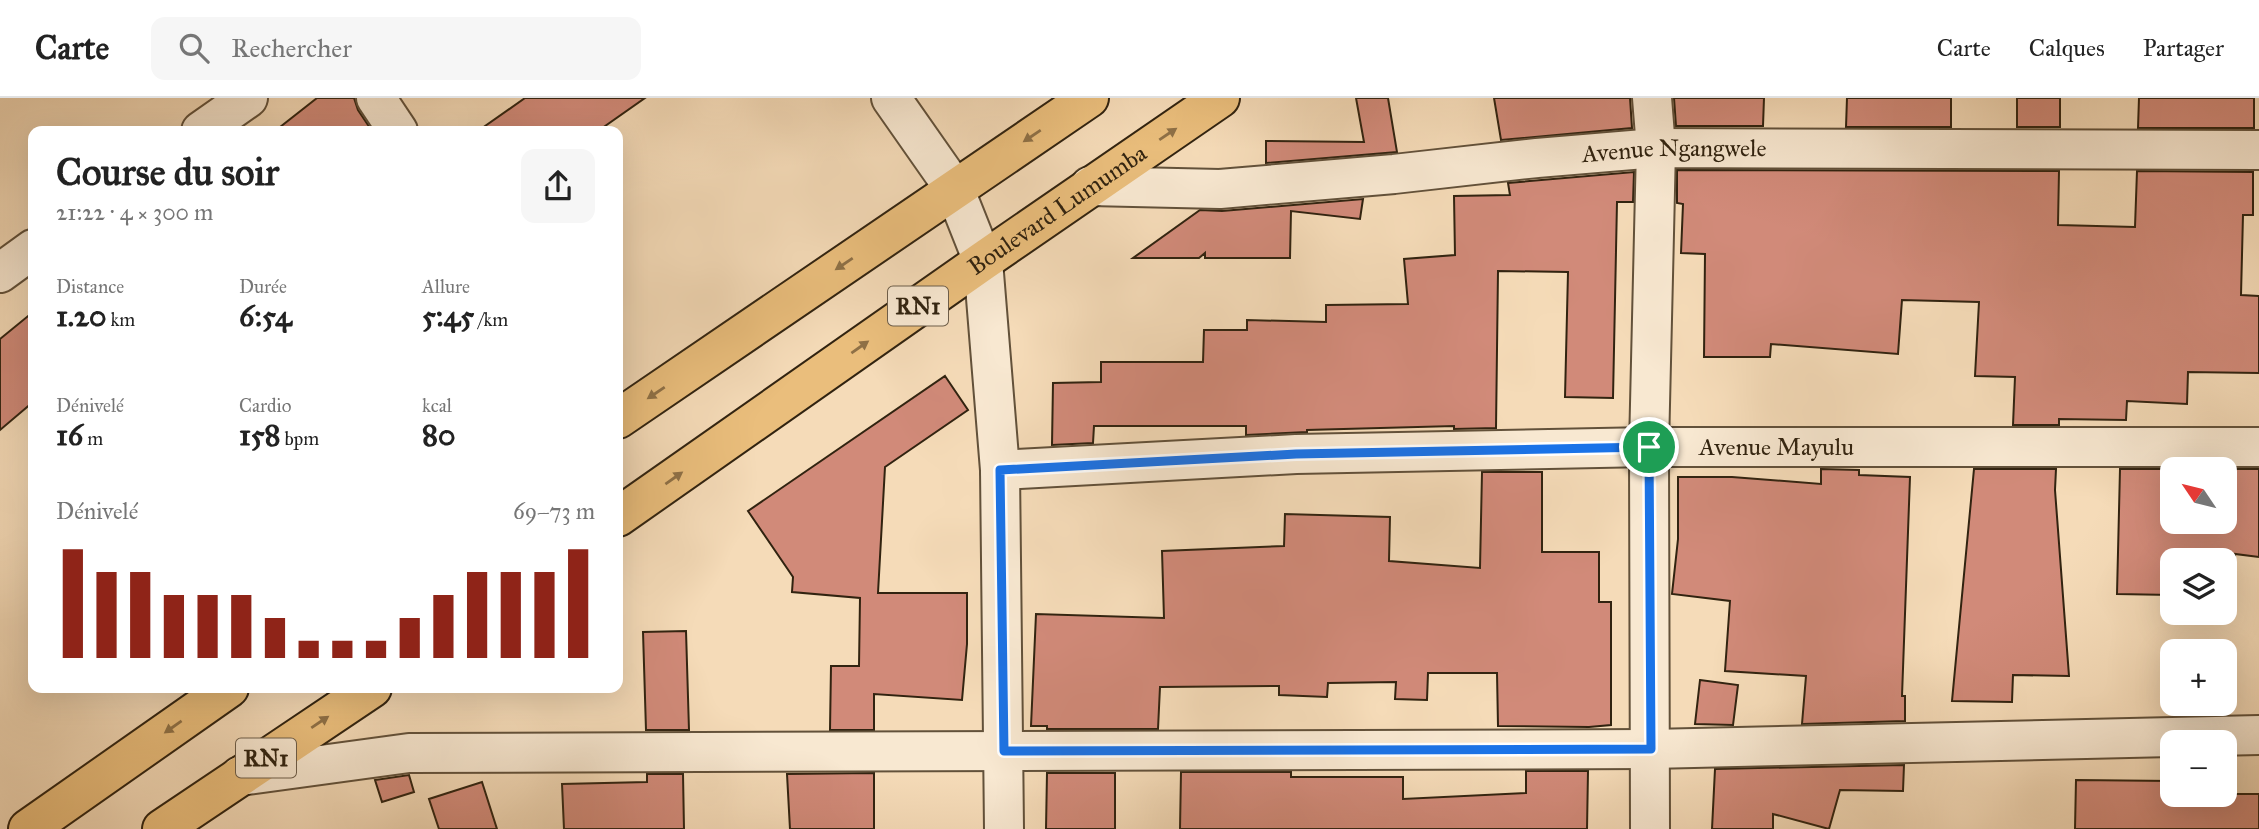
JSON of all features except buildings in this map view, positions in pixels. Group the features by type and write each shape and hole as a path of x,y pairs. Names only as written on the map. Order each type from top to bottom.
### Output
{"highway":[{"path":"623,416 1089,98"},
{"name":"Boulevard Lumumba","path":"623,513 1220,98"},
{"path":"28,829 222,693"},
{"name":"RN1","path":"162,829 364,693"}],"street":[{"path":"208,126 248,98"},
{"path":"376,98 395,126"},
{"path":"891,98 954,188 983,261 1000,470 1004,829"},
{"path":"1650,829 1649,447 1656,148 1652,98"},
{"name":"Avenue Ngangwele","path":"1090,186 1220,189 1656,148 2259,150"},
{"path":"0,273 28,253"},
{"name":"Avenue Mayulu","path":"1000,470 1296,454 1649,447 2259,447"},
{"path":"240,776 410,753 1651,749 2259,735"}],"route":[{"path":"1649,447 1651,749 1004,751 1000,470 1296,454 1649,447"}]}
